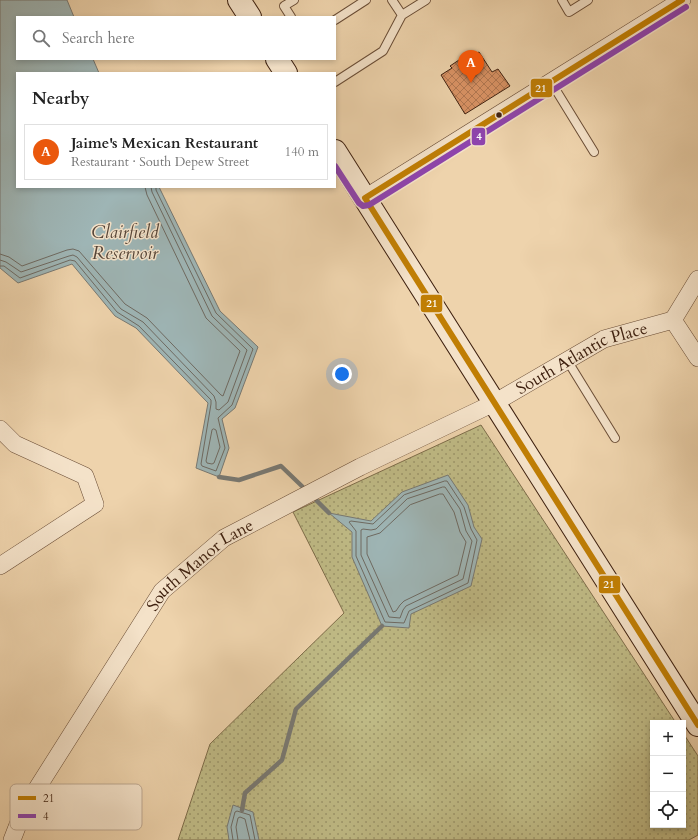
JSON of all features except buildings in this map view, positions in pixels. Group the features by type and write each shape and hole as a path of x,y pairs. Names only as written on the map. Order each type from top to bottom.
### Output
{"main road":[{"path":"239,0 249,16"},
{"path":"278,60 285,72"},
{"path":"336,153 698,725"}],"street":[{"path":"365,198 682,0"},
{"path":"698,279 672,320 698,358"},
{"name":"South Atlantic Place","path":"494,403 604,339 672,320"},
{"name":"South Manor Lane","path":"40,784 162,591 224,538 346,474 494,403"},
{"path":"0,429 15,444 85,476 95,504 0,566"},
{"name":"South Manor Lane","path":"12,840 16,830"}],"lane":[{"path":"290,16 284,6 294,0"},
{"path":"336,19 366,0"},
{"path":"392,0 402,15"},
{"path":"336,81 383,51 402,15 426,0"},
{"path":"562,0 569,12 588,0"},
{"path":"551,82 594,152"},
{"path":"567,360 615,438"}],"shaded area":[{"path":"481,425 674,720 650,720 650,828 686,828 686,738 698,756 698,835 689,840 178,840 210,744 344,613 293,512"}],"water":[{"name":"Clairfield Reservoir","path":"0,0 67,0 74,16 16,16 16,60 93,60 99,72 16,72 16,188 159,188 220,311 258,347 235,408 222,419 229,448 219,477 196,468 208,403 136,328 115,316 72,264 18,283 0,268"},
{"path":"448,475 468,505 474,527 482,539 471,586 411,614 409,628 382,626 352,557 352,532 329,513 371,521 402,492"},
{"path":"233,805 253,812 259,840 229,840 227,827"}],"waterway":[{"path":"219,477 239,480 281,466 307,491"},
{"path":"312,496 329,513"},
{"path":"242,810 245,793 282,760 296,709 382,626"}],"transit line":[{"name":"21","path":"682,0 365,198 698,725"},
{"name":"4","path":"336,168 359,203 363,206 369,205 686,7"}],"place":[{"name":"Jaime's Mexican Restaurant","path":"471,83"}]}
